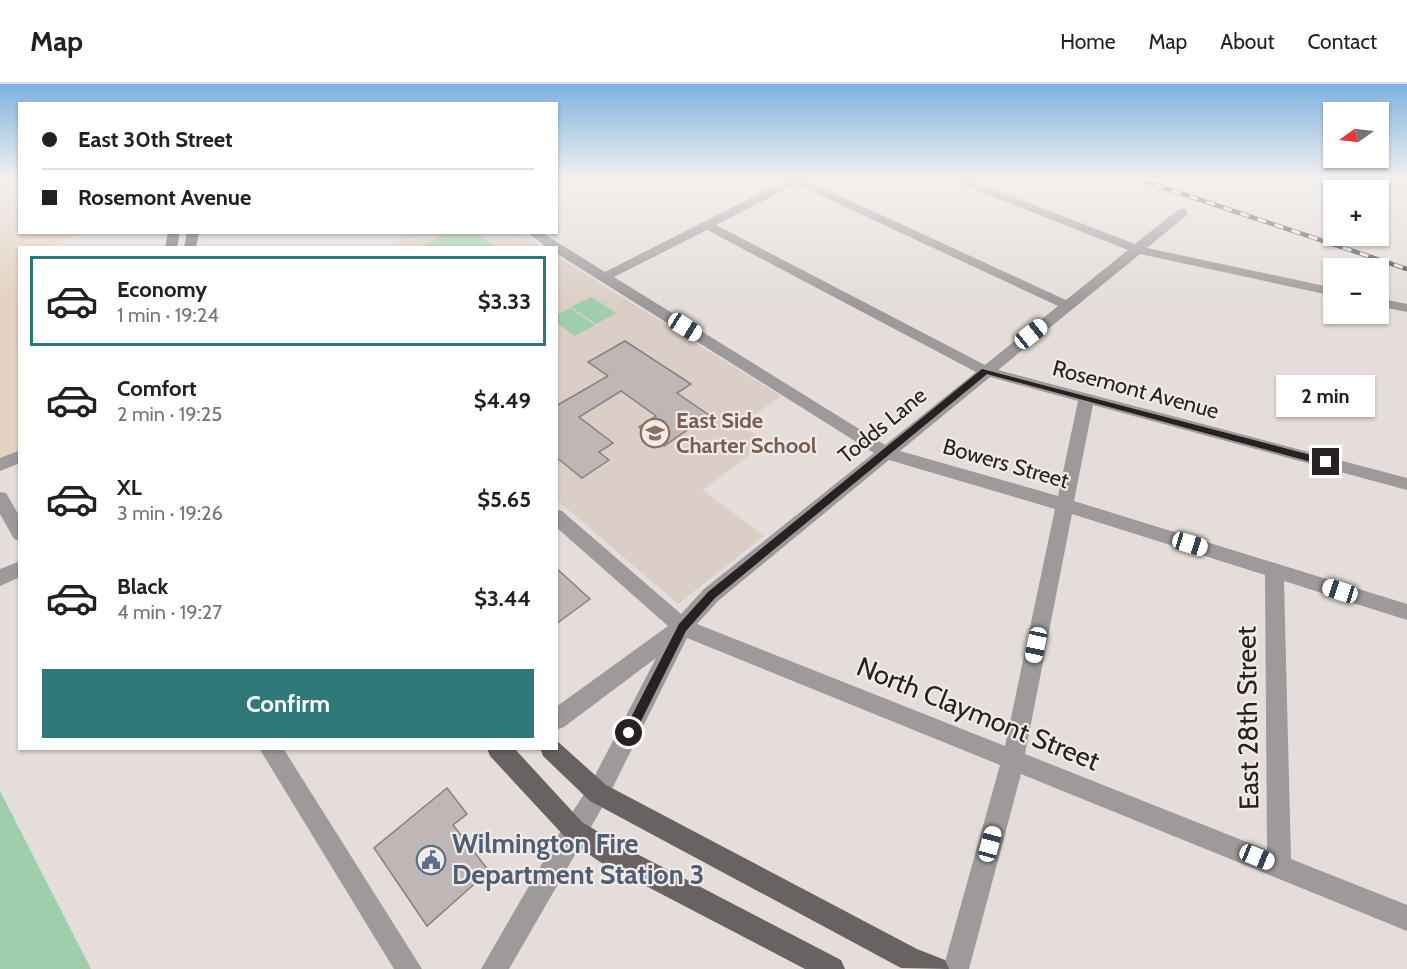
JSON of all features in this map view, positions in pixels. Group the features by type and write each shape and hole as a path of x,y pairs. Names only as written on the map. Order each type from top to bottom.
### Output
{"main road":[{"path":"500,750 574,830 609,853 832,969"},
{"path":"553,750 598,793 910,959 936,969"}],"street":[{"path":"605,277 712,220"},
{"path":"883,220 1066,306"},
{"path":"1063,220 1136,249 1323,290"},
{"name":"Todds Lane","path":"558,719 682,627 711,595 1172,220"},
{"name":"Rosemont Avenue","path":"705,224 985,371 1086,400 1407,484"},
{"name":"Bowers Street","path":"535,234 555,246"},
{"name":"Bowers Street","path":"558,248 886,453 1065,505 1407,612"},
{"path":"1389,304 1407,308"},
{"path":"956,969 1013,760 1086,400"},
{"path":"0,465 18,457"},
{"path":"0,498 18,530"},
{"name":"North Claymont Street","path":"558,518 682,627 1407,918"},
{"path":"0,578 18,569"},
{"name":"East 28th Street","path":"1274,570 1279,866"},
{"path":"495,969 574,830 598,793 682,627"},
{"path":"271,750 409,969"}],"shaded area":[{"path":"0,220 18,220 18,234 83,234 49,246 18,246 18,449 0,458"},
{"path":"412,234 521,234 541,246 386,246"},
{"name":"East Side Charter School","path":"558,257 781,396 741,425 767,442 702,490 764,536 678,604 558,501"}],"green space":[{"path":"445,234 477,234 496,246 422,246"},
{"path":"591,297 616,313 596,324 571,307"},
{"path":"570,308 595,325 575,336 558,324 558,314"},
{"path":"0,791 91,969 0,969"}],"building":[{"name":"East Side Charter School","path":"625,341 691,384 677,393 709,415 664,446 639,427 656,416 621,391 579,417 613,443 599,452 609,460 582,478 558,459 558,405 608,376 588,362"},
{"path":"558,570 590,599 558,623"},
{"name":"Wilmington Fire Department Station 3","path":"447,788 467,814 453,825 489,871 427,926 374,848"}],"railway":[{"path":"1261,220 1407,269"}],"place":[{"name":"East Side Charter School","path":"655,433"},
{"name":"Wilmington Fire Department Station 3","path":"431,860"}],"route":[{"path":"629,733 682,627 711,595 985,371 1086,400 1326,462"}]}
